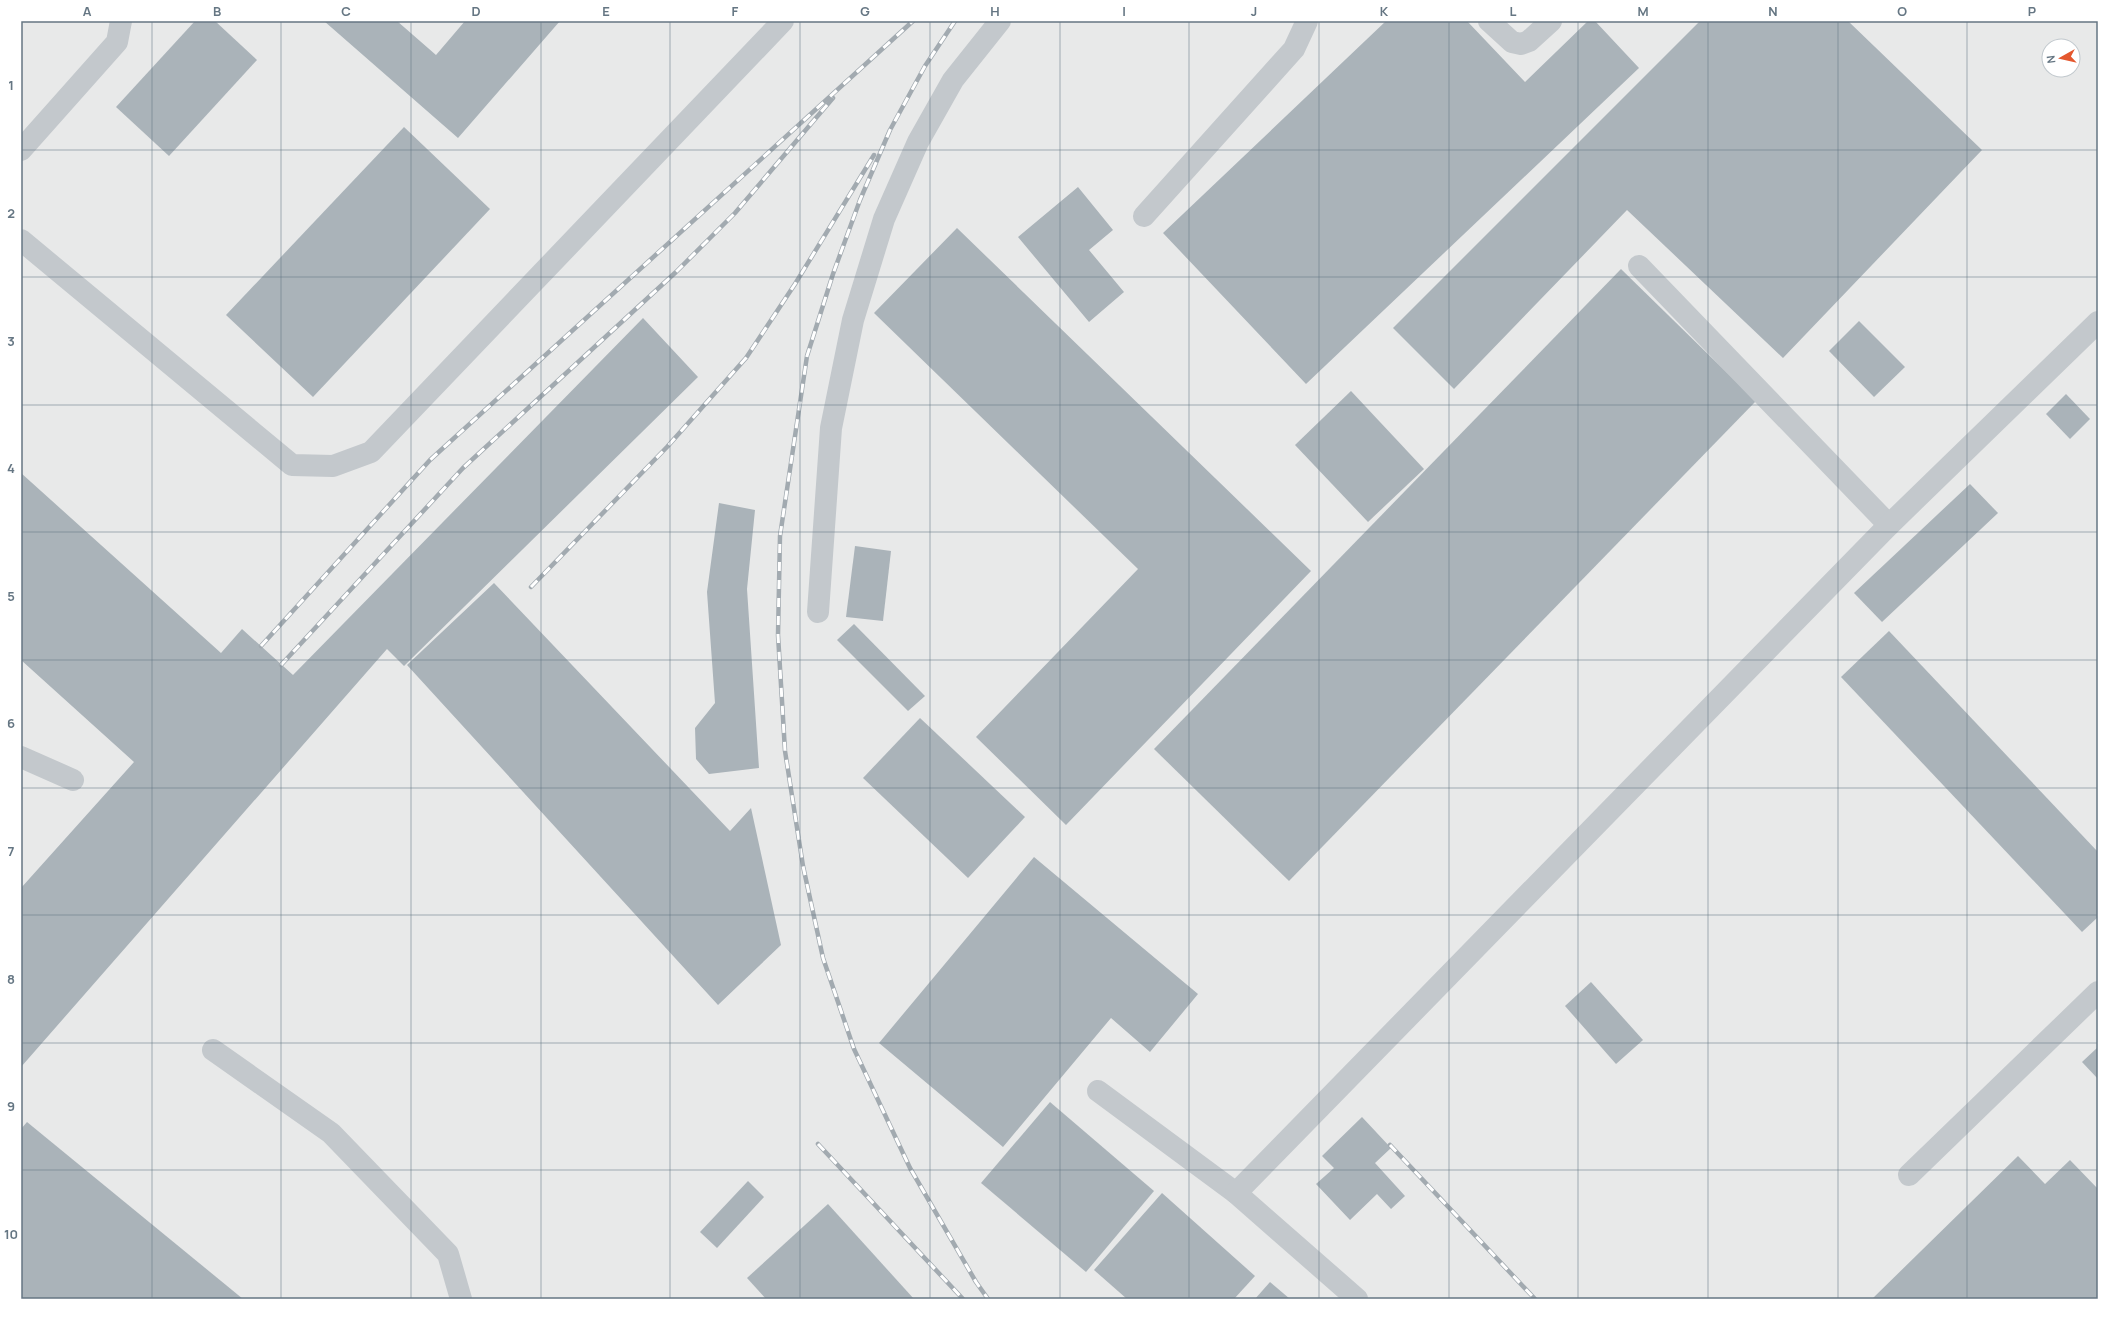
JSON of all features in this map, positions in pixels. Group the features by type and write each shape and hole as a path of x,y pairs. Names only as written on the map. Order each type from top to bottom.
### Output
{"lane":[{"path":"21,150 117,42 121,21"},
{"path":"21,240 292,465 333,466 371,452 783,21"},
{"path":"818,612 831,428 853,320 884,219 918,142 953,80 1000,21"},
{"path":"1144,216 1294,49 1307,21"},
{"path":"1489,21 1512,42 1521,44 1529,41 1551,21"},
{"path":"1639,266 1889,526"},
{"path":"1236,1193 1889,526 2098,322"},
{"path":"21,756 73,780"},
{"path":"1909,1175 2098,992"},
{"path":"213,1050 331,1133 448,1254 461,1299"},
{"path":"1098,1092 1236,1193 1357,1299"}],"shaded area":[{"path":"21,21 2098,21 2098,1299 21,1299"}],"building":[{"path":"195,21 215,21 257,60 169,156 116,107"},
{"path":"324,21 397,21 436,55 465,21 560,21 458,138"},
{"path":"1386,21 1467,21 1525,82 1588,21 1595,21 1639,68 1306,384 1163,233"},
{"path":"1700,21 1848,21 1982,150 1783,358 1627,210 1454,389 1393,328"},
{"path":"404,127 490,209 313,397 226,315"},
{"path":"1078,187 1113,230 1089,250 1124,292 1089,322 1018,237"},
{"path":"957,228 1311,571 1066,825 976,737 1138,569 874,313"},
{"path":"1621,269 1756,401 1289,881 1154,749"},
{"path":"643,318 698,377 404,666 387,649 21,1067 21,888 134,762 21,660 21,473 221,653 242,629 293,675"},
{"path":"1859,321 1905,367 1874,397 1829,351"},
{"path":"1351,391 1424,469 1368,522 1295,445"},
{"path":"2066,394 2090,419 2070,439 2046,414"},
{"path":"1970,484 1998,513 1882,622 1854,593"},
{"path":"719,503 755,510 747,589 759,768 709,774 696,759 695,728 715,703 707,592"},
{"path":"855,546 891,551 883,621 846,617"},
{"path":"494,583 730,831 751,808 781,945 718,1005 407,665"},
{"path":"854,624 925,696 908,711 837,640"},
{"path":"1889,631 2098,852 2098,917 2082,932 1841,677"},
{"path":"920,718 1025,817 968,878 863,778"},
{"path":"1034,857 1198,994 1150,1052 1111,1018 1003,1147 879,1043"},
{"path":"1591,982 1643,1040 1616,1064 1565,1006"},
{"path":"2098,1047 2098,1079 2082,1062"},
{"path":"1050,1102 1154,1191 1086,1272 981,1183"},
{"path":"1362,1117 1391,1148 1375,1163 1405,1196 1391,1209 1377,1194 1350,1220 1316,1184 1334,1168 1322,1156"},
{"path":"27,1122 243,1299 21,1299 21,1129"},
{"path":"2018,1156 2045,1184 2070,1160 2098,1189 2098,1299 1872,1299"},
{"path":"748,1181 764,1197 717,1248 700,1232"},
{"path":"1162,1193 1255,1276 1234,1299 1127,1299 1094,1270"},
{"path":"828,1204 914,1299 766,1299 747,1278"},
{"path":"1270,1282 1290,1299 1255,1299"}],"railway":[{"path":"261,646 430,460 913,21"},
{"path":"955,21 925,66 890,130 860,200 833,274 807,356 780,536 778,635 785,751 803,866 823,958 854,1049 910,1168 976,1282 988,1299"},
{"path":"281,665 463,468 676,272 735,213 833,98"},
{"path":"531,587 667,447 746,358 795,284 874,155"},
{"path":"818,1144 963,1299"},
{"path":"1390,1145 1535,1299"}]}
